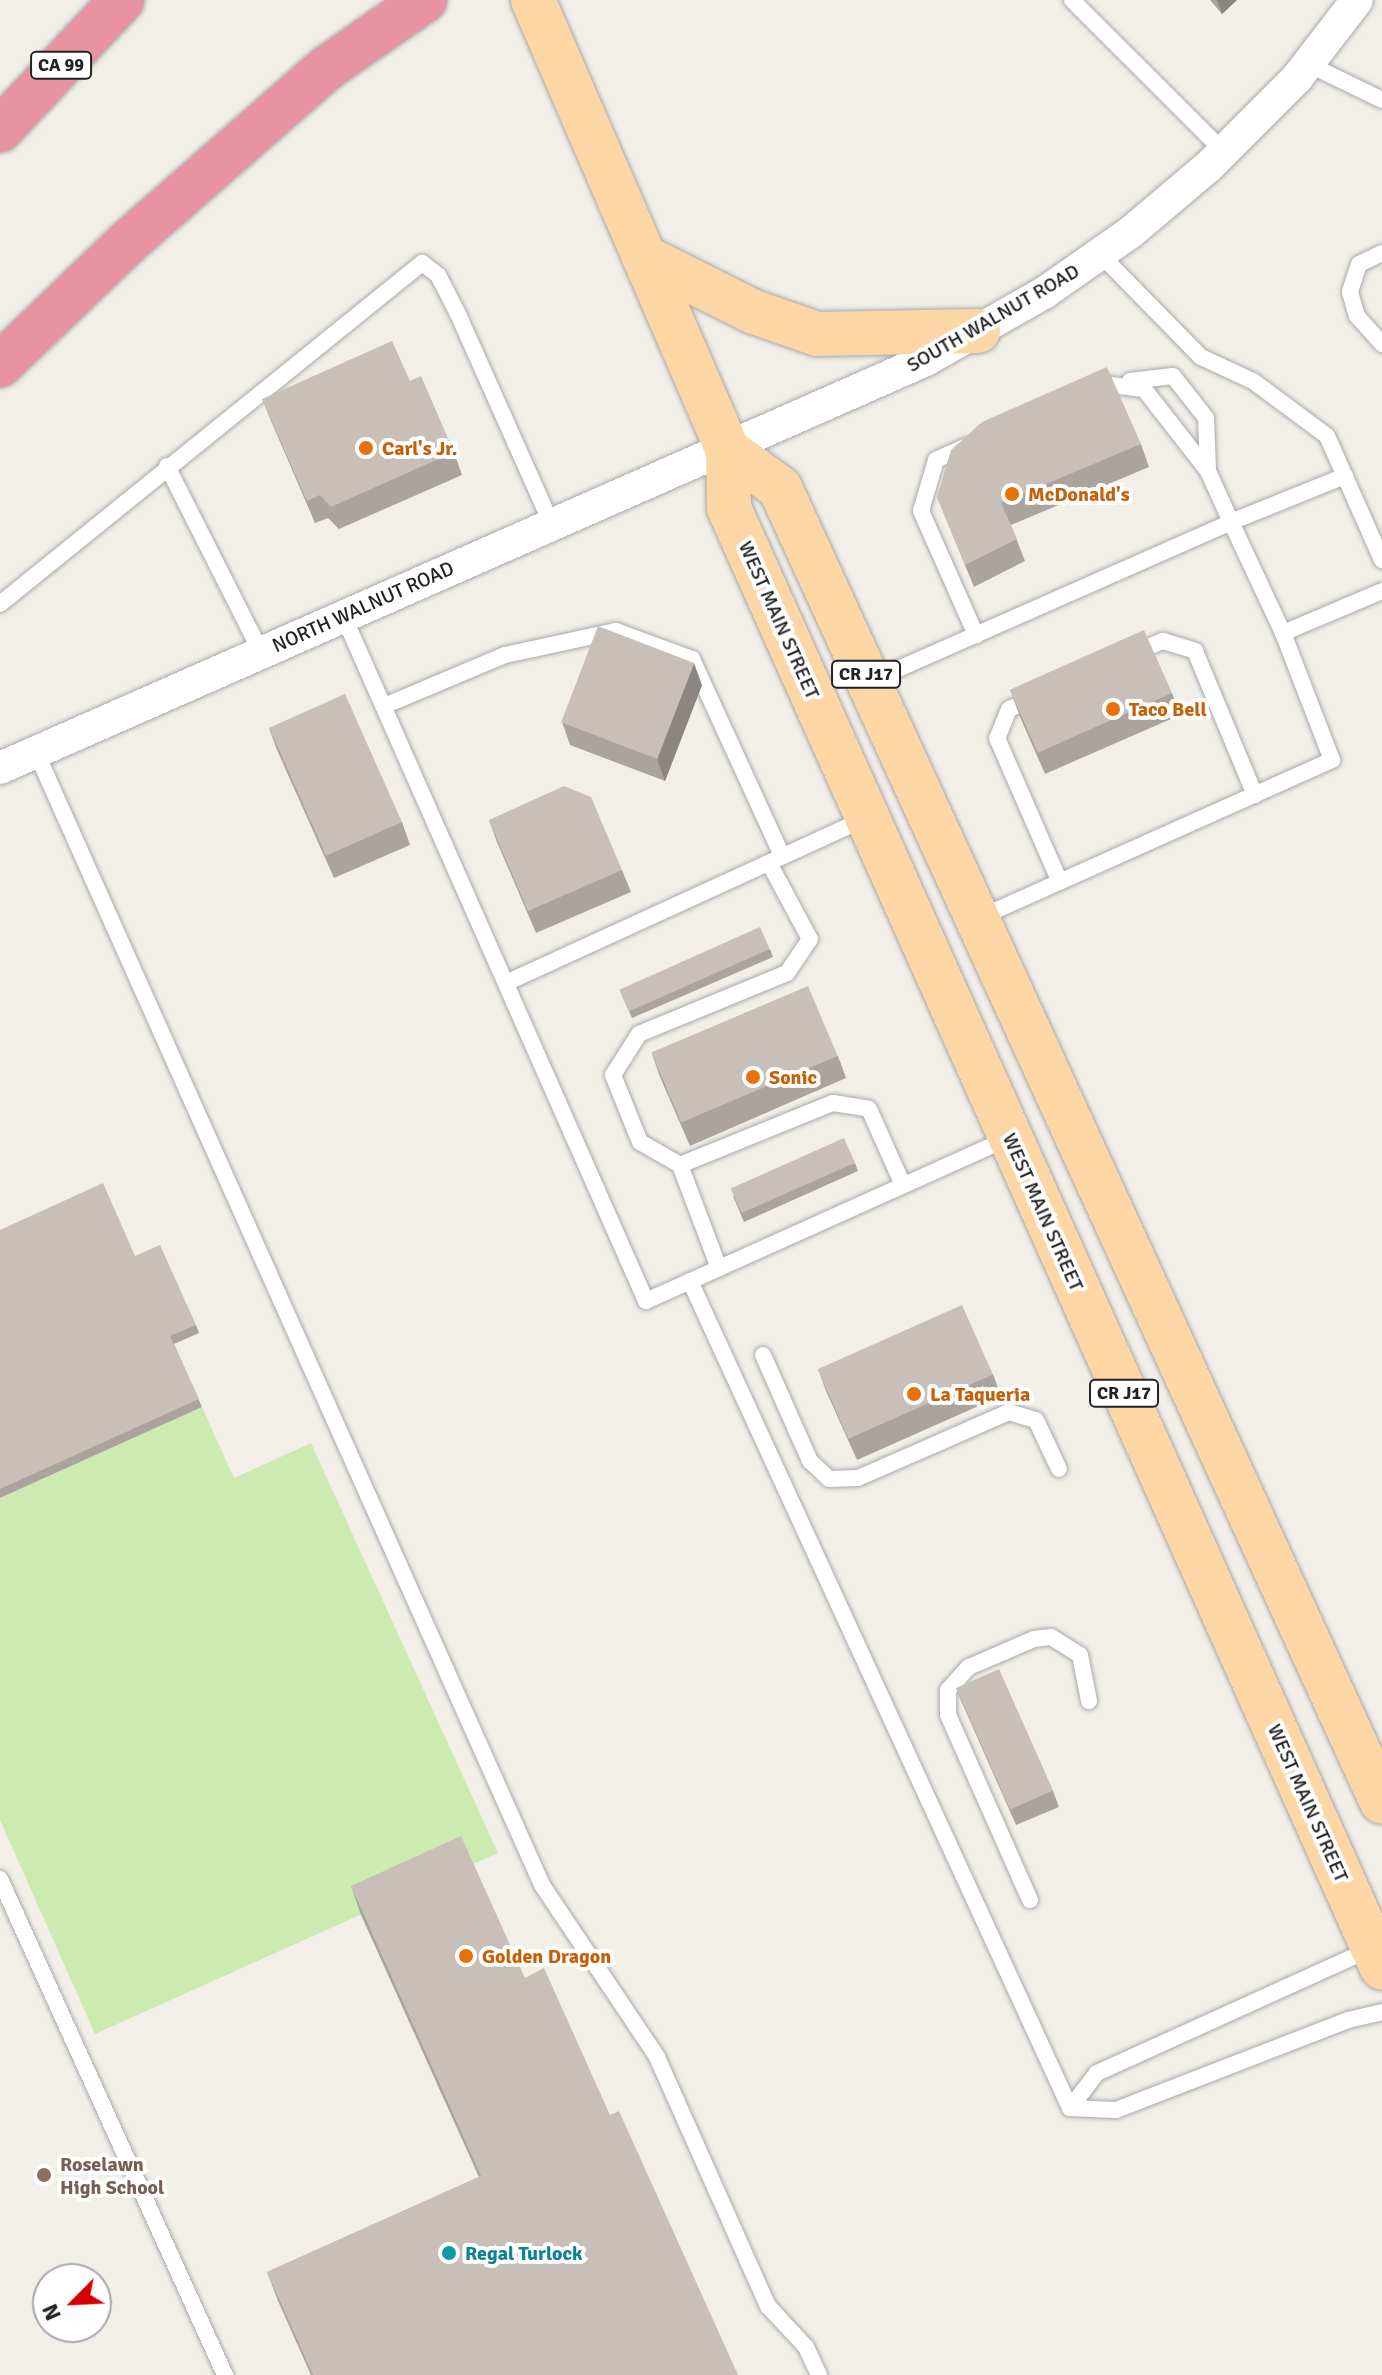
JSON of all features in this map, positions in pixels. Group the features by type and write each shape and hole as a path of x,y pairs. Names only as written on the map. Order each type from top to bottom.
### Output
{"highway":[{"name":"CA 99","path":"0,130 122,0"},
{"path":"0,365 127,243 327,68 425,0"}],"main road":[{"name":"WEST MAIN STREET","path":"533,0 728,450 729,508 1377,1958"},
{"path":"644,257 754,312 817,334 978,331"},
{"name":"CR J17","path":"728,450 780,488 981,917 1382,1802"}],"street":[{"name":"SOUTH WALNUT ROAD","path":"728,450 926,360 1100,254 1224,152 1308,64 1357,0"},
{"name":"NORTH WALNUT ROAD","path":"0,768 343,615 728,450"}],"lane":[{"path":"1072,0 1224,152"},
{"path":"1308,64 1382,100"},
{"path":"1382,253 1359,264 1350,292 1357,316 1382,344"},
{"path":"1100,254 1201,357 1253,381 1327,436 1382,560"},
{"path":"0,604 422,263 438,275 458,314 552,525"},
{"path":"1075,397 1102,384 1173,376 1206,418 1208,471"},
{"path":"981,917 1332,760 1283,633 1208,471 1144,389 1102,384"},
{"path":"976,635 921,511 936,460 977,441"},
{"path":"167,466 261,652"},
{"path":"870,682 1231,522 1345,476"},
{"path":"1283,633 1382,591"},
{"path":"343,615 646,1301 1010,1137"},
{"path":"384,706 505,655 616,631 692,659 810,939 787,973 639,1034 613,1075 640,1142 680,1165 719,1268"},
{"path":"1121,659 1163,641 1195,651 1255,795"},
{"path":"1051,691 1009,709 997,738 1060,882"},
{"path":"36,752 542,1885 657,2057 768,2306 806,2347 819,2375"},
{"path":"506,983 866,818"},
{"path":"680,1165 833,1103 869,1109 903,1185"},
{"path":"690,1281 1070,2108"},
{"path":"763,1355 810,1461 829,1479 851,1481 1009,1412 1036,1420 1059,1469"},
{"path":"1030,1900 948,1715 948,1690 969,1667 1034,1639 1051,1637 1080,1655 1089,1701"},
{"path":"0,1879 225,2375"},
{"path":"1070,2108 1097,2073 1377,1958"},
{"path":"1070,2108 1116,2110 1348,2020 1382,2012"}],"green space":[{"path":"202,1407 234,1478 311,1443 498,1853 95,2034 0,1820 0,1498"}],"building":[{"name":"Carl's Jr.","path":"392,341 410,381 421,376 454,452 331,507 320,495 307,501 262,399"},
{"path":"1107,367 1141,444 1001,503 1017,539 965,565 937,497 951,450 982,422"},
{"path":"598,626 694,663 657,759 561,722"},
{"path":"1144,630 1172,693 1038,753 1010,690"},
{"path":"345,694 402,822 326,856 269,728"},
{"path":"564,786 591,797 622,870 528,911 489,820"},
{"path":"760,927 770,949 629,1012 619,990"},
{"name":"Sonic","path":"808,986 838,1056 681,1122 652,1052"},
{"path":"844,1138 855,1163 742,1213 731,1188"},
{"path":"103,1183 135,1256 160,1245 196,1325 170,1336 199,1399 0,1489 0,1230"},
{"name":"La Taqueria","path":"962,1305 993,1374 849,1439 818,1369"},
{"path":"999,1669 1053,1791 1010,1810 956,1688"},
{"path":"461,1836 525,1978 544,1968 610,2115 619,2111 738,2375 313,2375 267,2272 481,2176 351,1886"}],"place":[{"name":"Carl's Jr.","path":"366,448"},
{"name":"McDonald's","path":"1012,494"},
{"name":"Taco Bell","path":"1113,709"},
{"name":"Sonic","path":"753,1077"},
{"name":"La Taqueria","path":"914,1394"},
{"name":"Golden Dragon","path":"466,1956"},
{"name":"Roselawn High School","path":"44,2175"},
{"name":"Regal Turlock","path":"449,2253"}]}
